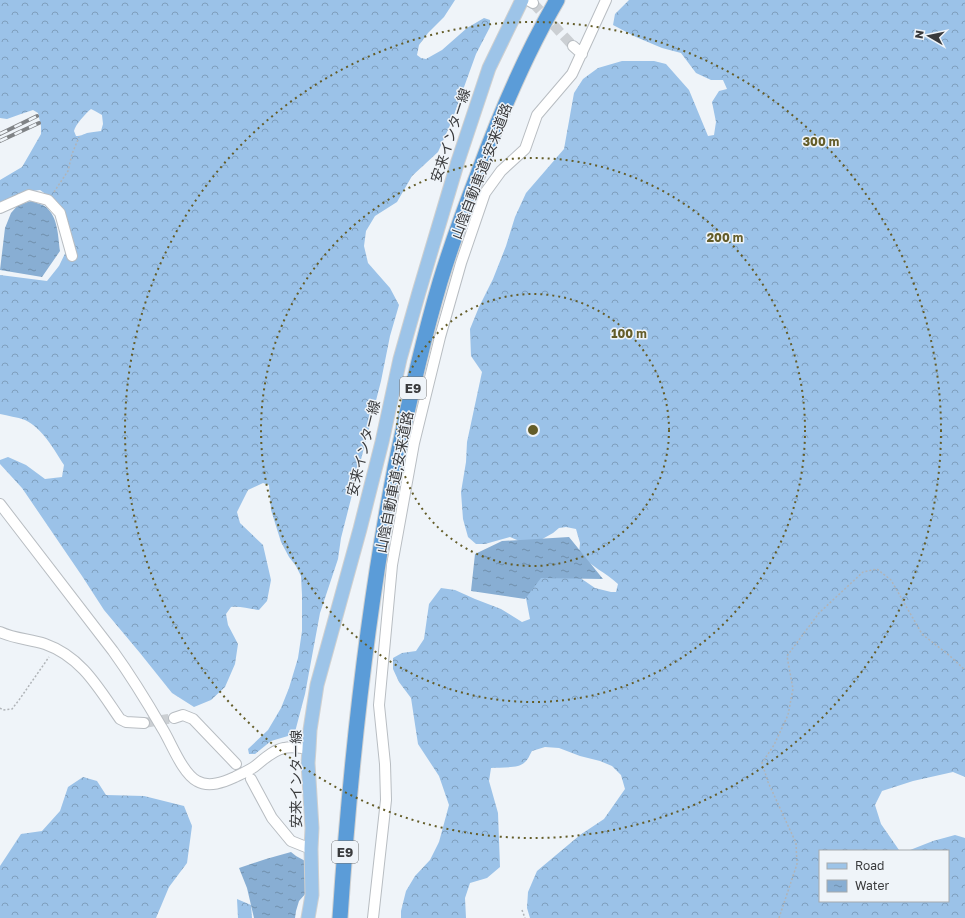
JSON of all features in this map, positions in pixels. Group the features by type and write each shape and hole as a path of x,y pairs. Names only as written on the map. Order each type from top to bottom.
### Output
{"highway":[{"name":"山陰自動車道;安来道路","path":"340,912 349,798 371,610 385,521 403,429 420,356 440,283 486,151 516,79 557,0"}],"main road":[{"name":"安来インター線","path":"308,918 312,895 312,828 308,763 310,730 317,685 362,521 382,442 400,359 458,161 489,68 527,1"}],"street":[{"path":"373,918 386,800 385,764 379,705 392,565 414,442 440,337 461,263 485,193 501,171 525,149 537,115 572,74 606,0"},
{"path":"573,46 582,54"},
{"path":"0,208 29,195 48,200 60,213 72,256"},
{"path":"0,504 130,674 190,776 197,781 206,784 223,782 252,768 278,750 289,747 309,749"},
{"path":"0,632 19,639 44,644 63,652 84,670 120,720 126,722 144,723"},
{"path":"174,718 183,715 193,718 236,764"},
{"path":"251,779 272,818 291,841 311,849"}],"path":[{"path":"48,200 68,171 72,154 79,137"},
{"path":"779,918 797,864 796,843 768,782 762,763 774,745 788,715 792,689 786,656 819,613 863,572 877,569 891,580 922,634 965,670"},
{"path":"0,708 3,710 12,709 55,649"},
{"path":"522,910 525,918"}],"green space":[{"path":"0,0 455,0 444,17 428,33 419,45 417,55 426,59 442,50 467,28 484,18 490,20 490,27 476,54 451,123 438,152 412,176 397,202 375,216 366,231 364,246 368,263 390,288 399,305 390,336 381,381 341,538 338,559 320,613 305,694 295,732 288,736 271,741 255,754 249,754 248,749 268,730 281,708 298,658 302,631 301,576 281,542 271,510 269,485 263,483 248,490 237,512 240,523 263,545 271,580 267,601 259,610 231,607 226,614 228,625 238,644 235,664 225,687 211,700 194,707 172,693 104,610 22,488 0,464 0,460 8,457 26,465 45,479 62,477 64,465 52,446 37,428 25,420 0,414 0,275 47,281 59,266 72,239 69,225 58,203 40,190 25,192 0,202 0,180 22,167 41,134 41,126 38,113 33,110 7,119 0,118","holes":["91,109 102,115 103,124 101,131 76,136 74,131 78,122"]},
{"path":"629,0 965,0 965,777 953,772 913,781 882,791 875,805 881,824 899,850 819,850 819,902 949,902 949,850 910,850 933,841 955,835 965,838 965,918 530,918 527,908 528,892 537,871 580,835 604,819 625,789 621,775 612,766 559,748 545,747 532,751 526,761 518,766 491,768 489,781 498,813 500,867 487,878 470,883 465,898 466,918 401,918 401,911 406,891 415,876 430,860 439,842 449,805 439,776 418,744 411,698 399,682 393,669 393,658 402,653 416,651 424,639 429,604 441,588 455,590 501,609 522,622 530,619 525,593 540,575 576,575 595,588 611,592 616,592 618,584 579,554 580,543 576,529 566,527 559,528 537,542 524,543 510,537 485,544 476,544 468,537 463,519 461,492 466,462 467,442 482,372 471,356 470,329 493,279 506,246 515,217 526,193 564,149 574,93 583,79 598,68 622,61 654,61 666,64 689,90 708,136 714,135 716,122 712,102 719,91 727,89 723,80 711,80 696,73 681,53 662,48 613,25 615,14"},
{"path":"83,777 97,781 106,795 144,796 184,806 192,826 187,863 169,887 156,918 0,918 0,866 21,834 42,831 60,811 68,787"},
{"path":"237,899 251,905 252,918 238,918"}],"water":[{"path":"31,201 41,204 50,211 55,221 58,233 60,251 42,277 0,270 5,228 11,213 18,205"},
{"path":"569,537 603,579 541,578 525,599 471,591 475,554 502,541"},
{"path":"291,852 307,862 307,892 299,901 295,918 254,918 247,888 239,868"}],"tunnel":[{"path":"533,3 573,46"},
{"path":"144,723 174,718"}],"railway":[{"path":"0,134 37,116"},
{"path":"0,141 39,123"}]}
